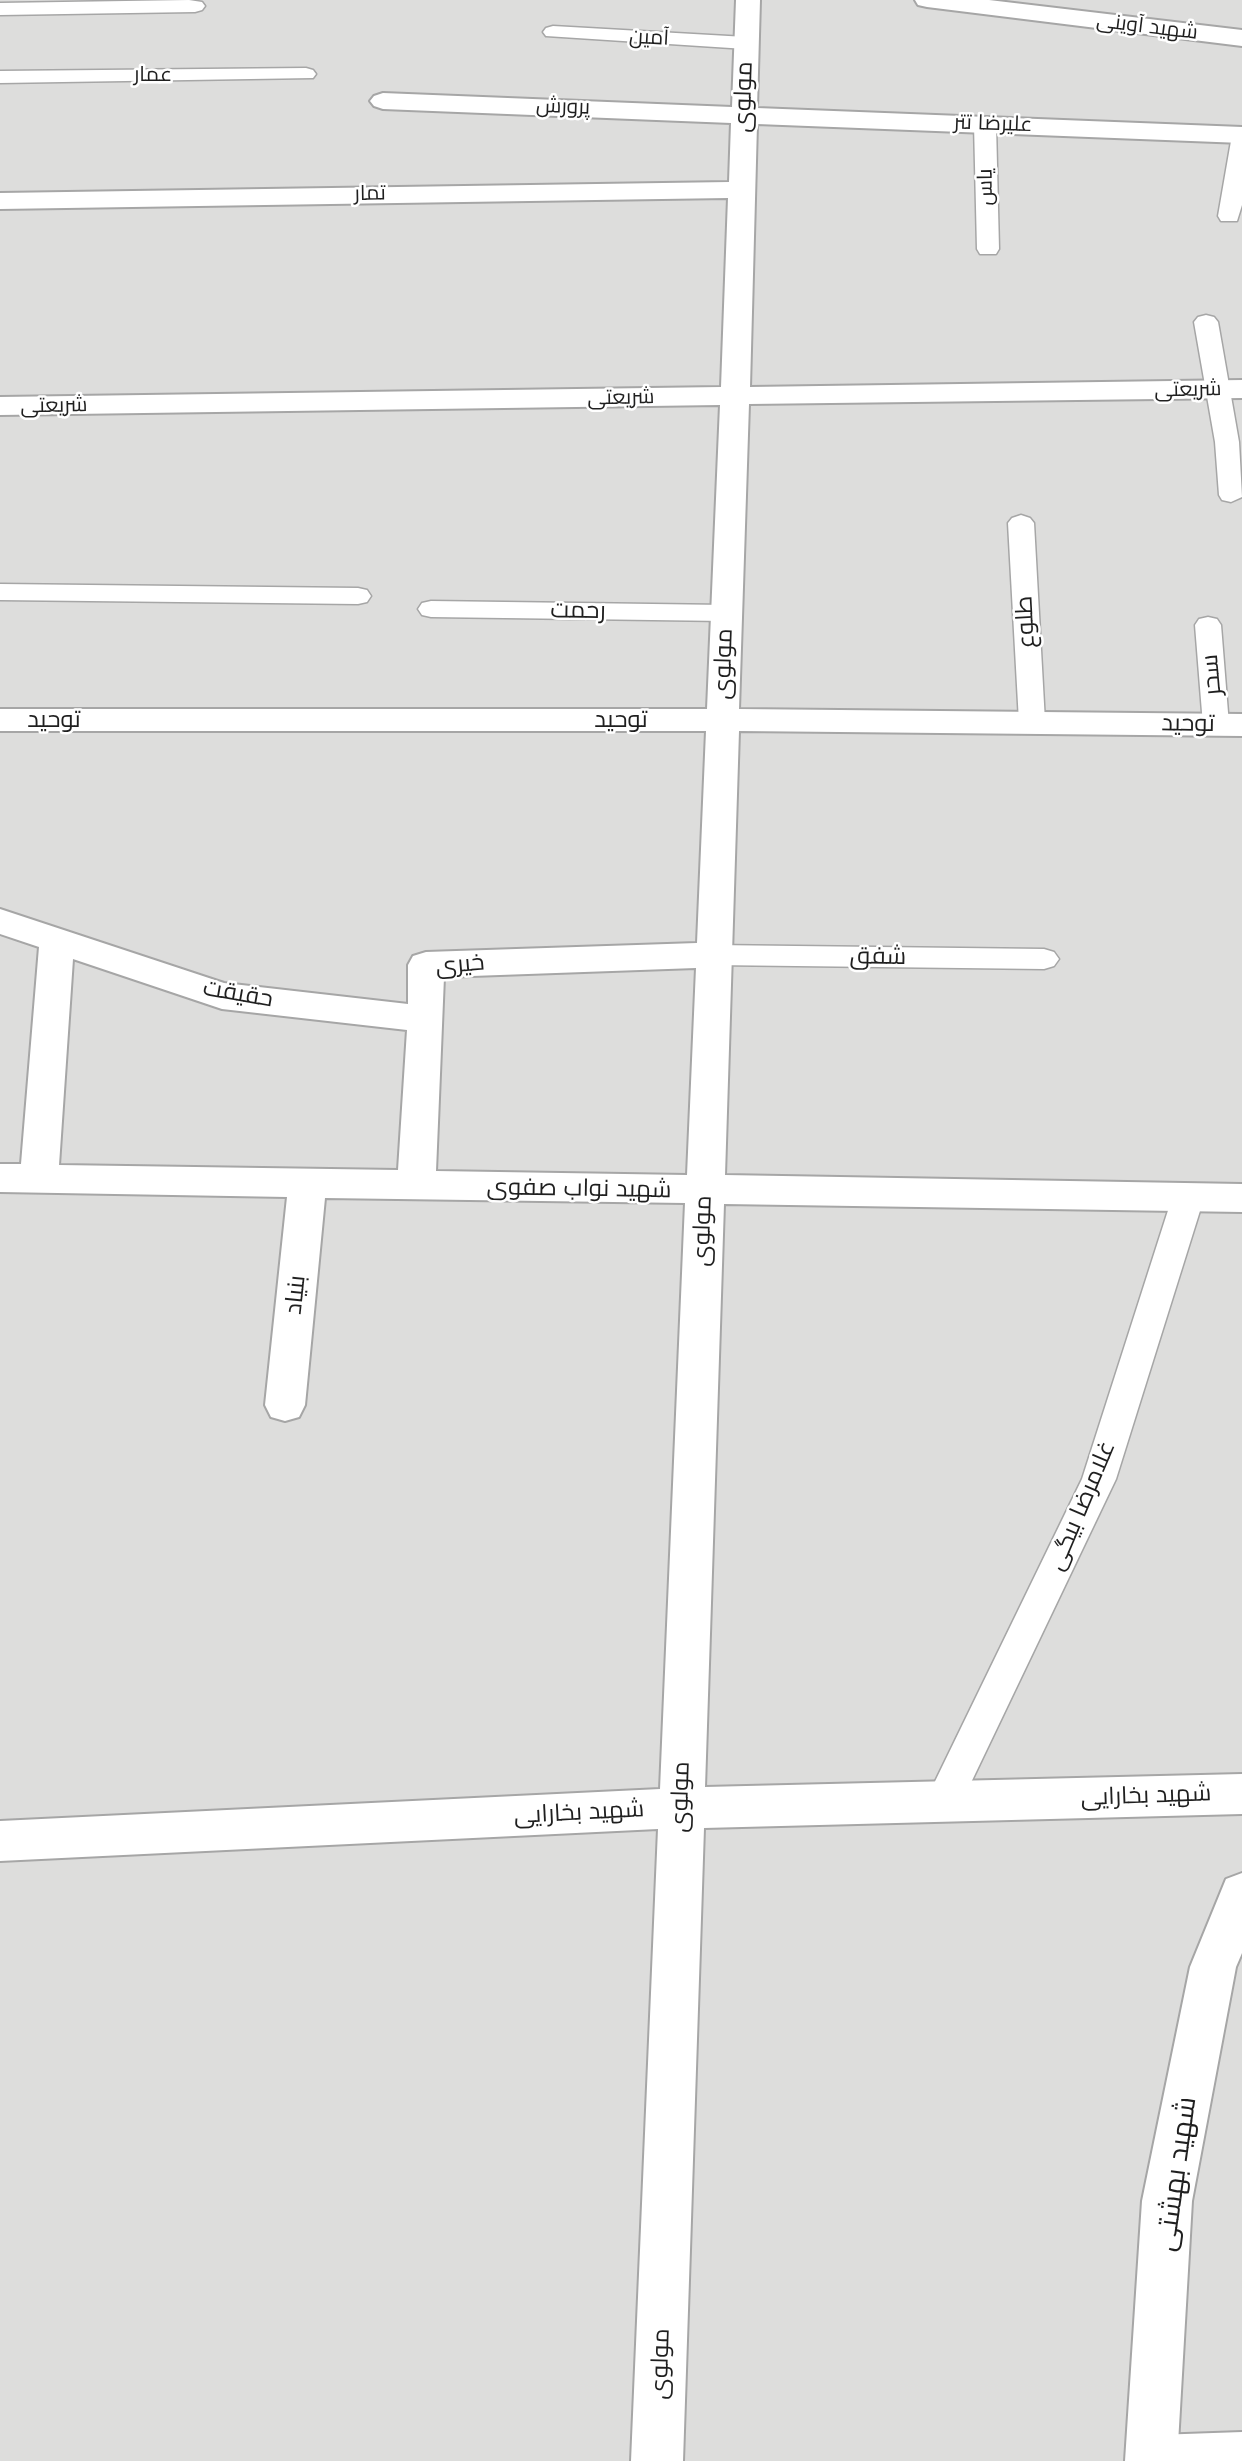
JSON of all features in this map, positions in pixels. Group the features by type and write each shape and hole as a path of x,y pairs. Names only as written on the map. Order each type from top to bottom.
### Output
{"street":[{"name":"مولوی","path":"657,2461 721,720 736,396 748,0"},
{"name":"شهید آوینی","path":"927,0 1020,6 1242,38"},
{"name":"پرورش","path":"383,101 743,114"},
{"name":"علیرضا تتر","path":"743,114 1242,135"},
{"name":"تمار","path":"0,201 741,190"},
{"name":"شریعتی","path":"0,406 1229,389"},
{"name":"توحید","path":"0,720 721,720 1229,725"},
{"name":"حقیقت","path":"0,920 222,996 426,1019"},
{"path":"39,1179 57,940"},
{"name":"خیری","path":"416,1186 426,1019 426,965 713,955"},
{"name":"شهید نواب صفوی","path":"0,1178 1242,1198"},
{"name":"بنیاد","path":"285,1405 307,1184"},
{"name":"شهید بخارایی","path":"0,1841 681,1808 1242,1794"},
{"name":"شهید بهشتی","path":"1153,2461 1167,2201 1213,1967 1242,1894"},
{"path":"1153,2461 1242,2458"}],"lane":[{"path":"0,9 195,6"},
{"name":"آمین","path":"553,32 746,43"},
{"name":"عمار","path":"0,76 306,74"},
{"name":"یاس","path":"985,124 988,249"},
{"path":"1229,216 1242,141"},
{"path":"1206,322 1229,389 1227,442 1231,495"},
{"name":"طلوع","path":"1021,523 1032,722"},
{"path":"0,592 358,596"},
{"name":"رحمت","path":"431,609 726,613"},
{"name":"سحر","path":"1208,625 1229,725"},
{"name":"شفق","path":"713,955 1044,959"},
{"name":"غلامرضا بیگی","path":"943,1802 1099,1479 1188,1198"}],"shaded area":[{"path":"0,0 1242,0 1242,2461 0,2461"}]}
